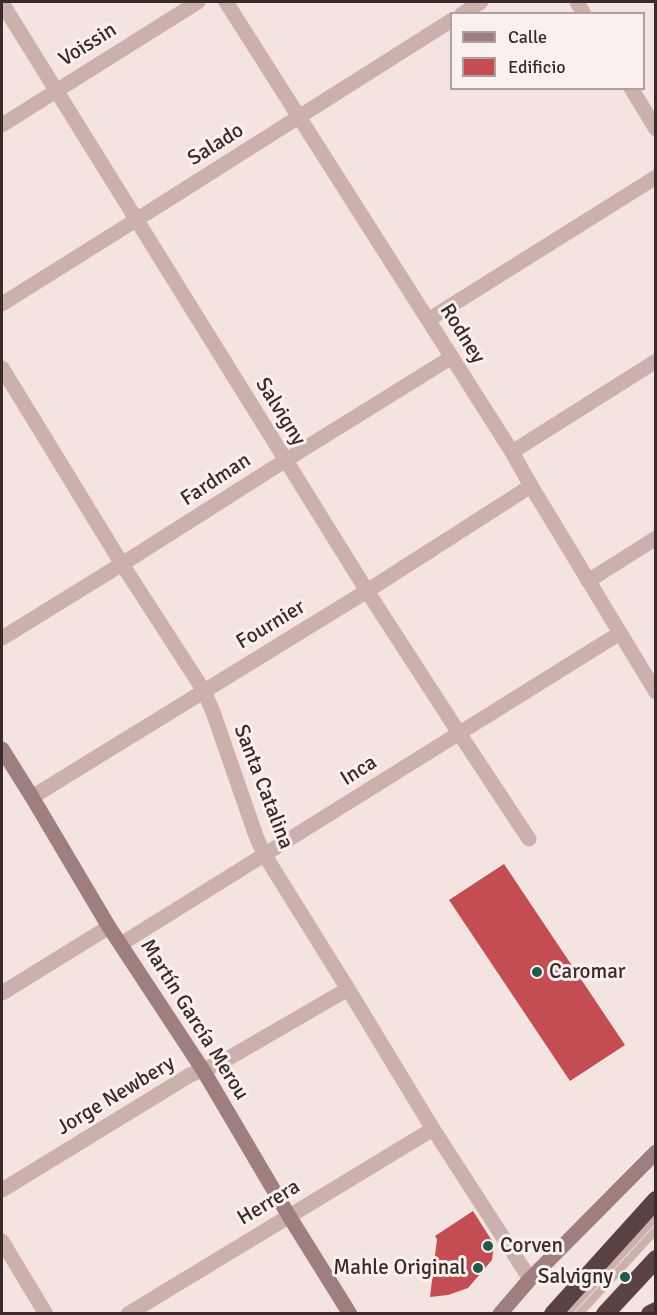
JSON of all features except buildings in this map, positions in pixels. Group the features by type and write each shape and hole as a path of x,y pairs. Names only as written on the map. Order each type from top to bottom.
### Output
{"highway":[{"path":"553,1314 656,1200"},
{"path":"605,1314 656,1258"}],"street":[{"name":"Voissin","path":"2,125 198,2"},
{"name":"Rodney","path":"226,2 512,452 656,692"},
{"path":"465,12 481,2"},
{"name":"Salvigny","path":"2,3 368,591 529,839"},
{"name":"Salado","path":"2,303 450,21"},
{"path":"632,90 656,129"},
{"path":"428,320 656,177"},
{"name":"Fardman","path":"2,638 452,357"},
{"path":"512,452 656,361"},
{"name":"Santa Catalina","path":"2,368 122,564 204,691 264,854 432,1129 530,1279"},
{"name":"Fournier","path":"32,797 368,591 531,486"},
{"path":"588,581 656,538"},
{"name":"Inca","path":"121,944 620,633"},
{"name":"Martín García Merou","path":"4,758 32,797 108,927 203,1070 350,1314"},
{"path":"2,993 108,927"},
{"name":"Jorge Newbery","path":"2,1190 190,1075 222,1062 348,989"},
{"name":"Herrera","path":"128,1314 432,1129"},
{"path":"500,1314 530,1279 656,1152"},
{"path":"2,1241 46,1314"}],"lane":[{"path":"567,1314 656,1217"},
{"path":"579,1314 656,1230"}],"place":[{"name":"Caromar","path":"537,972"},
{"name":"Corven","path":"488,1246"},
{"name":"Mahle Original","path":"478,1268"},
{"name":"Salvigny","path":"625,1277"}]}
